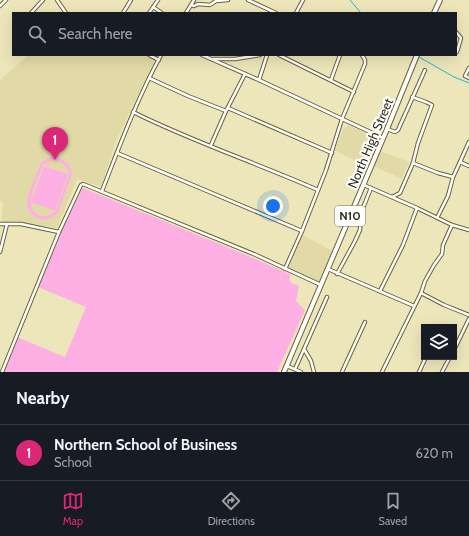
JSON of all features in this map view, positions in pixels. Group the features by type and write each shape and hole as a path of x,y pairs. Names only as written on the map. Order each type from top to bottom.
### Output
{"highway":[{"path":"434,12 440,0"},
{"name":"North High Street","path":"284,372 417,56"}],"street":[{"path":"0,6 6,0"},
{"path":"32,12 43,0"},
{"path":"57,0 65,12"},
{"path":"123,12 131,0"},
{"path":"150,12 158,0"},
{"path":"186,12 194,0"},
{"path":"190,5 210,5 216,1 228,0"},
{"path":"248,0 274,12"},
{"path":"297,12 303,0"},
{"path":"153,7 160,12"},
{"path":"457,33 461,38 457,52"},
{"path":"151,56 159,60"},
{"path":"102,192 133,112 161,56"},
{"path":"205,56 383,138"},
{"path":"210,58 235,59 254,56"},
{"path":"259,80 267,56"},
{"path":"280,56 354,92"},
{"path":"331,80 340,56"},
{"path":"284,269 302,231 332,153 342,119 366,64 366,60 363,56"},
{"path":"469,68 465,76 469,78"},
{"path":"387,129 395,132 398,130 425,70"},
{"path":"211,145 245,74"},
{"path":"149,78 188,96 227,110 332,153"},
{"path":"392,197 400,193 413,162 418,143 432,105 412,98"},
{"path":"133,112 176,132 274,170 318,190"},
{"path":"437,218 448,196 453,177 469,142"},
{"path":"117,153 302,231"},
{"path":"413,162 438,173 453,177"},
{"path":"460,162 469,166"},
{"path":"2,372 59,232 81,185 86,184 102,192 256,255 321,285"},
{"path":"363,185 452,225 469,230"},
{"path":"337,274 360,230 361,212 371,188"},
{"path":"380,291 403,245 417,208"},
{"path":"0,224 21,224 59,232"},
{"path":"0,252 8,224"},
{"path":"382,372 421,293 425,281 442,254 443,245 452,225"},
{"path":"328,269 414,306"},
{"path":"421,293 444,305 469,315"},
{"path":"295,370 327,297"},
{"path":"457,344 469,319"},
{"path":"342,372 365,322"},
{"path":"304,349 312,360 314,372"},
{"path":"419,372 425,360"},
{"path":"442,372 448,360"},
{"path":"0,364 4,366"},
{"path":"287,366 301,372"}],"shaded area":[{"path":"27,56 149,56 153,58 154,62 116,141 101,187 77,179 57,228 13,222 1,222 3,202 0,201 0,80"},
{"path":"348,125 379,140 368,166 335,151 343,129"},
{"path":"380,151 409,162 402,179 374,166"},
{"path":"55,157 62,159 70,167 72,174 58,213 49,219 42,220 36,218 30,212 27,207 27,202 41,163 46,159","holes":["52,160 63,164 67,168 69,174 56,211 48,216 41,216 34,211 31,206 31,199 35,184 43,165"]},
{"path":"44,166 68,174 55,211 31,202"},
{"path":"83,188 290,274 290,282 299,286 296,301 305,310 277,372 4,372 17,337 65,357 86,307 38,287 59,235"},
{"path":"302,235 333,251 319,283 287,269"}],"waterway":[{"path":"350,0 360,12"},
{"path":"419,57 454,77 469,83"}],"place":[{"name":"Northern School of Business","path":"55,160"}]}
